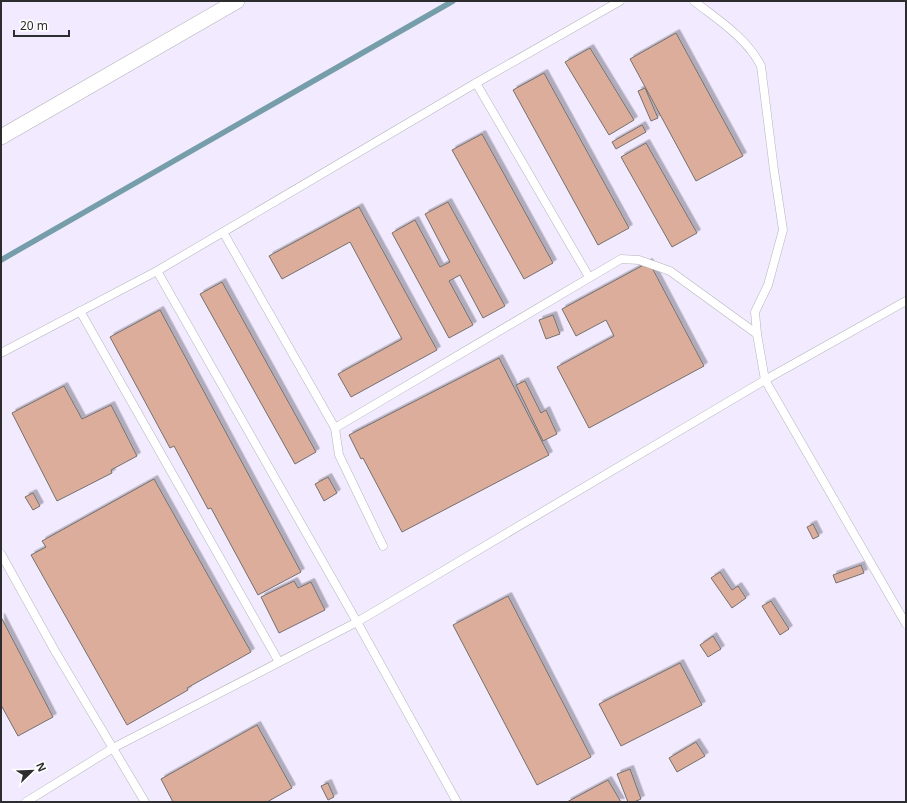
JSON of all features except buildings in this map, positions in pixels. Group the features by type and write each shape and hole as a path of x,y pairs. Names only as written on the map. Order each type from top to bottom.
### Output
{"street":[{"path":"1,137 237,1"}],"lane":[{"path":"1,353 157,271 476,83 620,1"},
{"path":"694,1 740,38 755,54 761,66 783,230 768,285 755,312 757,334 765,380 906,624"},
{"path":"476,83 589,277"},
{"path":"223,232 335,428 340,455 383,546"},
{"path":"335,428 621,259 639,260 670,271 757,334"},
{"path":"157,271 357,622 457,802"},
{"path":"26,802 113,748 357,622 765,380 906,301"},
{"path":"80,311 279,662"},
{"path":"1,554 55,651 145,802"}],"shaded area":[{"path":"1,1 906,1 906,802 1,802"}],"waterway":[{"path":"1,260 453,1"}]}
